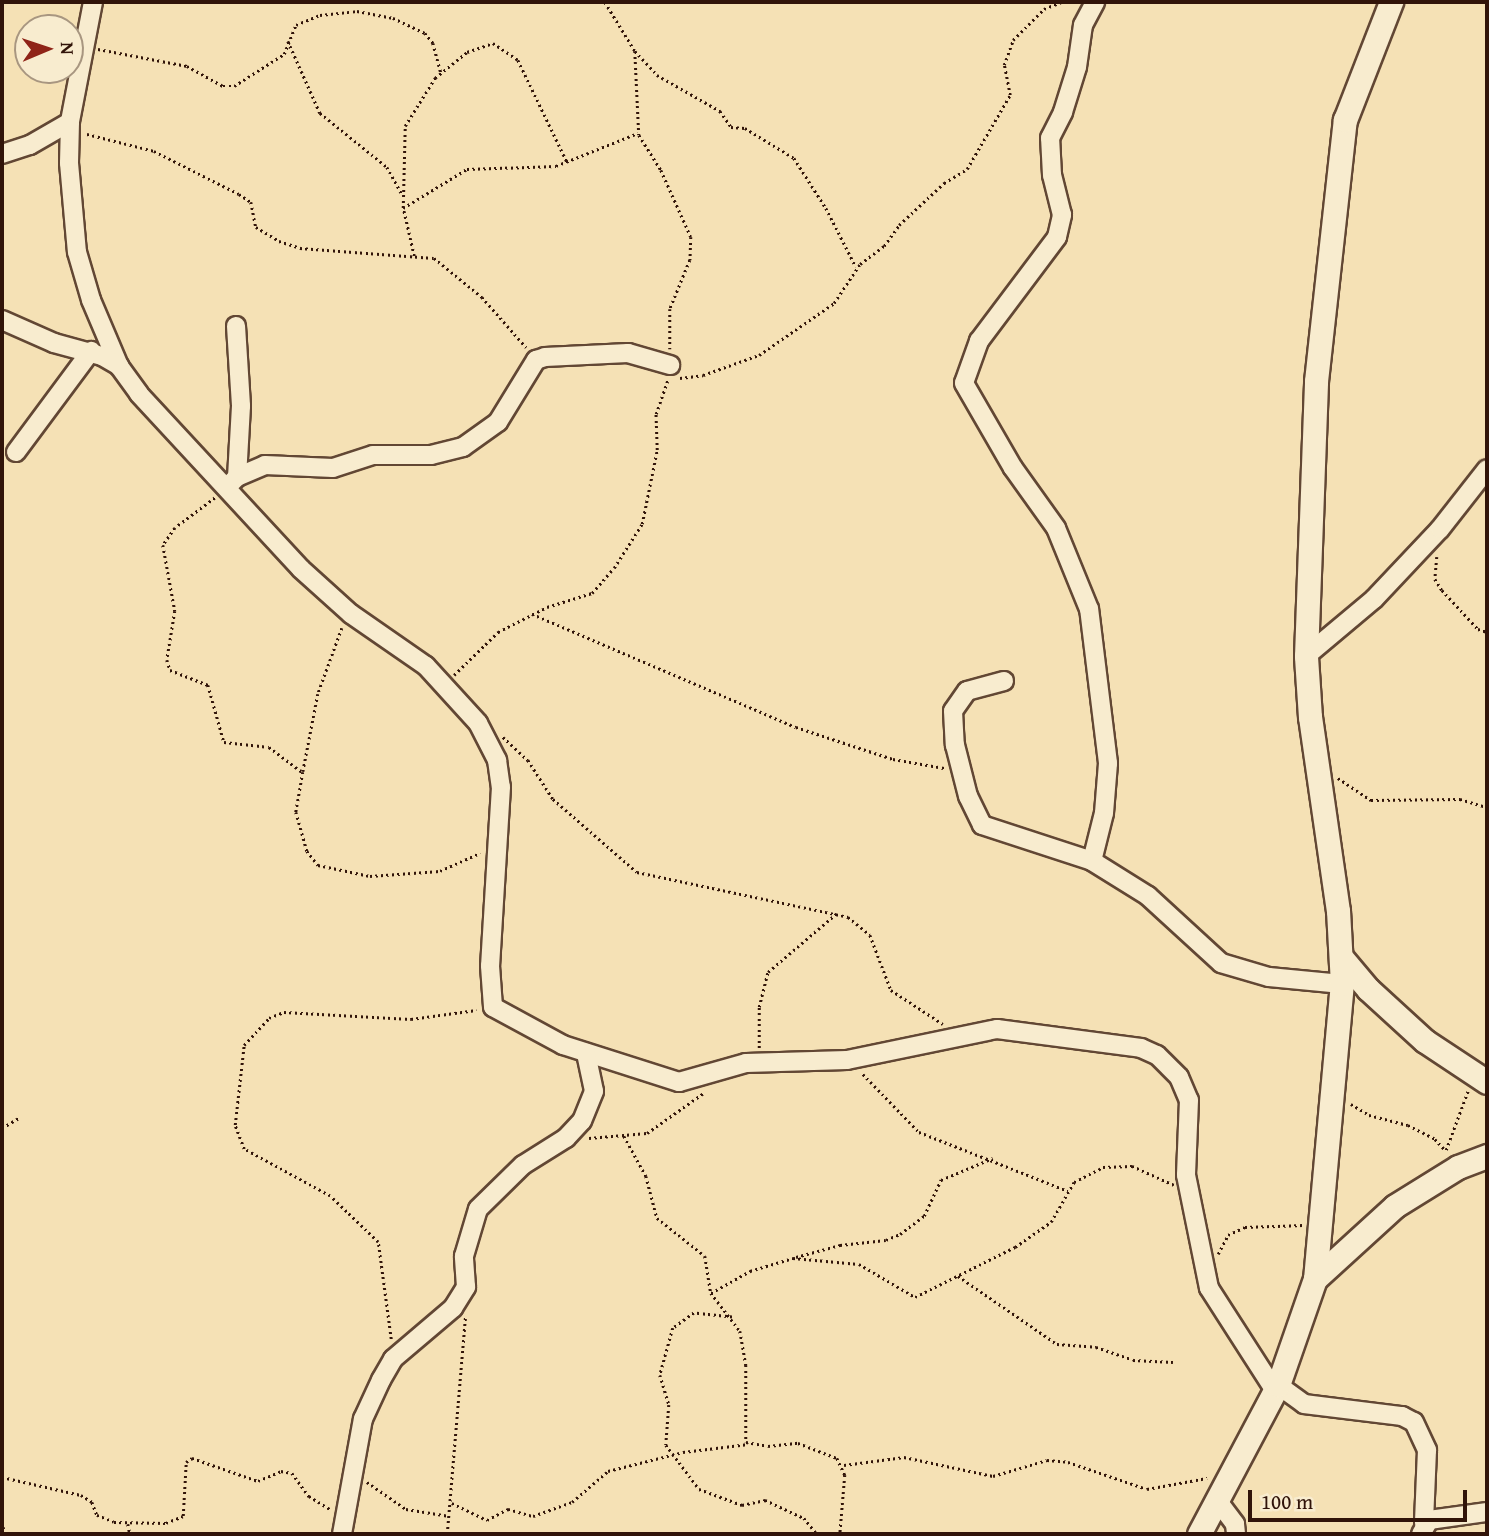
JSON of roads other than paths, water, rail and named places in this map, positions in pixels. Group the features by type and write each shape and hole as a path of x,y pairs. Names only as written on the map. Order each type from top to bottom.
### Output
{"street":[{"path":"93,2 69,122 77,252 119,366 139,394 232,482 301,569 351,614 426,666 478,723 500,774 499,845 491,955 493,1007 586,1053 666,1080 694,1081 712,1073 760,1062 847,1060 909,1050 955,1035 1022,1029 1141,1048 1157,1055 1179,1077 1189,1100 1188,1189 1209,1287 1277,1388 1304,1404 1402,1416 1414,1423 1427,1450 1422,1528 1487,1512"},
{"path":"1092,861 1104,813 1108,763 1089,610 1055,528 997,443 964,383 979,341 1057,237 1062,215 1052,175 1050,138 1063,112 1077,67 1083,26 1095,2"},
{"path":"1199,1534 1277,1388 1315,1279 1342,984 1306,656 1316,381 1332,211 1345,120 1391,2"},
{"path":"2,154 30,145 69,122"},
{"path":"2,320 54,344 91,351 119,366"},
{"path":"232,482 241,407 236,326"},
{"path":"16,452 91,351"},
{"path":"232,482 265,465 333,468 373,455 431,455 463,447 498,422 536,360 628,353 670,365"},
{"path":"1306,656 1374,598 1440,529 1487,469"},
{"path":"1004,681 988,682 960,696 952,722 962,771 982,825 1092,861 1148,896 1221,962 1269,977 1342,984"},
{"path":"1341,957 1395,1015 1481,1079"},
{"path":"342,1534 351,1469 363,1419 393,1359 453,1308 466,1287 464,1256 478,1209 523,1166 566,1138 582,1121 593,1098 593,1074 586,1053"},
{"path":"1315,1279 1385,1214 1446,1174 1487,1156"},
{"path":"1217,1500 1235,1524 1236,1534"}]}
